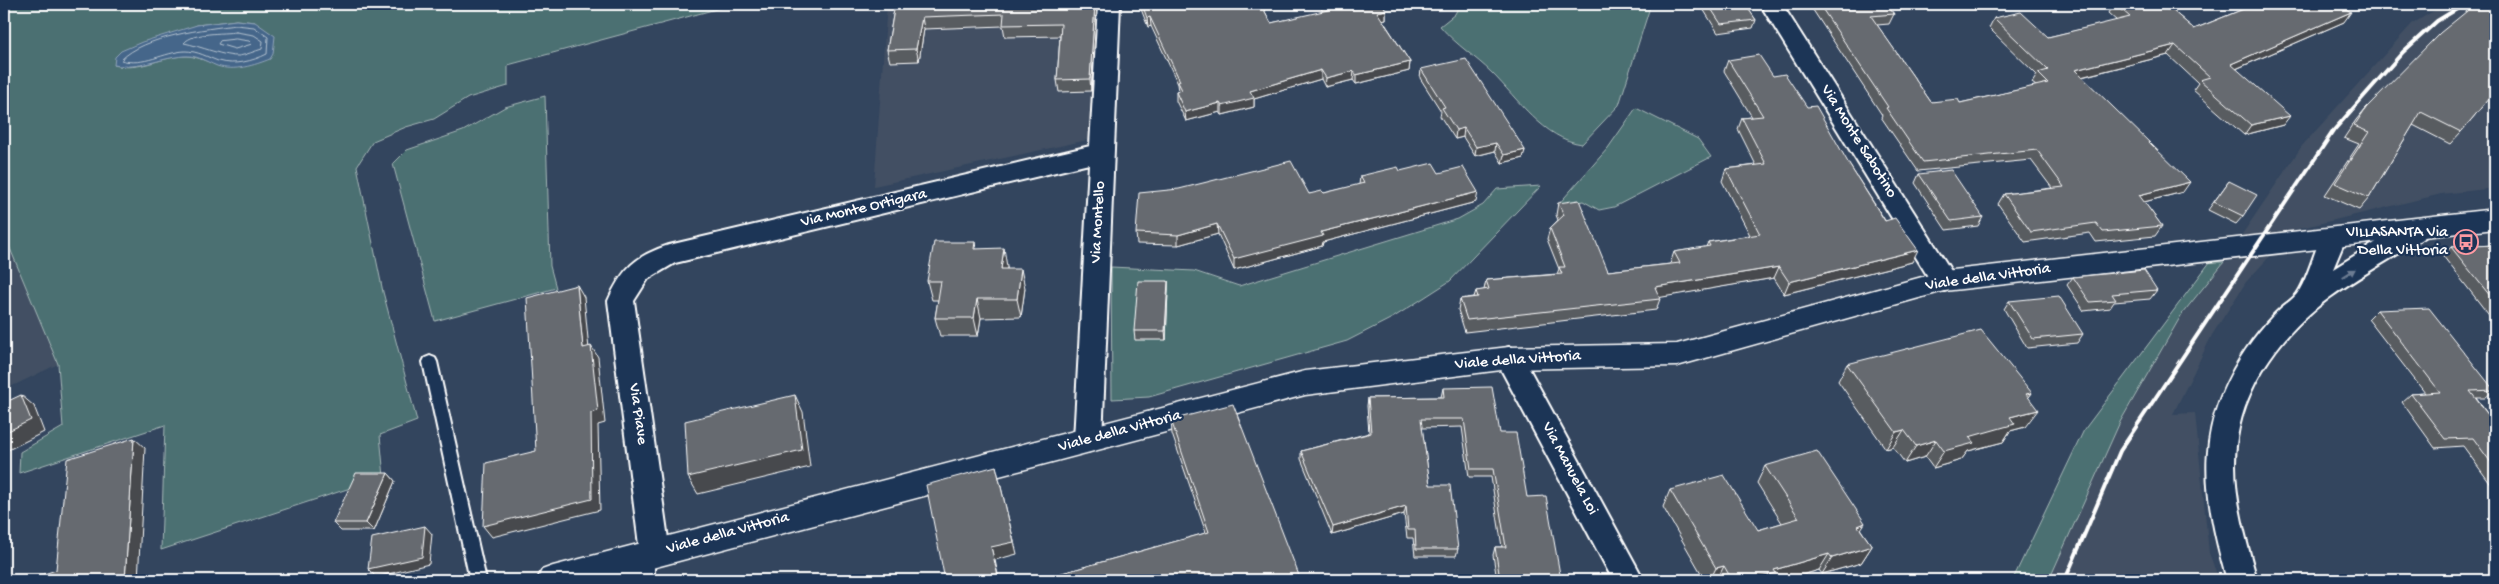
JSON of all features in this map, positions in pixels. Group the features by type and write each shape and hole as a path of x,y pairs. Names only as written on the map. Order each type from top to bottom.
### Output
{"street":[{"name":"Via Montello","path":"1088,440 1109,4"},
{"name":"Via Monte Sabotino","path":"1771,4 1944,281"},
{"name":"Via Monte Ortigara","path":"632,277 644,266 669,255 1102,152"},
{"name":"Viale della Vittoria","path":"553,580 644,564 1088,440 1305,383 1509,358 1677,355 1944,281 2416,230 2495,219"},
{"path":"2242,580 2233,548 2222,484 2220,452 2225,422 2240,384 2258,355 2285,320 2308,299 2416,230"},
{"path":"2308,299 2333,238"},
{"name":"Via Piave","path":"632,277 621,301 644,564"},
{"name":"Via Manuela Loi","path":"1509,358 1629,580"}],"lane":[{"path":"430,362 478,580"}],"shaded area":[{"path":"887,4 1098,4 1092,139 874,186"},
{"path":"2445,4 2495,4 2495,188 2441,194 2285,232 2241,236 2302,146 2412,24"},
{"path":"4,234 58,364 4,390"},
{"path":"2270,256 2246,282 2212,335 2173,414 2195,413 2209,553 2219,580 2049,580 2120,422 2182,314 2224,262"}],"green space":[{"path":"4,4 735,4 508,65 508,86 468,98 434,119 406,127 373,141 357,166 383,292 417,421 380,435 384,477 161,550 165,425 19,473 20,452 63,427 58,364 4,234","holes":["236,20 255,22 228,67 187,56 168,58 133,67 114,65 197,25"]},
{"path":"1460,4 1651,4 1619,105 1582,144 1568,141 1544,126 1522,106 1492,73 1440,26 1455,14"},
{"path":"545,96 550,266 556,288 435,321 393,164 407,150 463,131 505,107"},
{"path":"1636,108 1698,139 1711,157 1614,207 1599,210 1583,201 1557,206 1608,148"},
{"path":"1541,186 1450,281 1394,317 1347,341 1149,397 1112,399 1111,267 1194,271 1239,286 1458,219 1483,205 1497,189"},
{"path":"2210,262 2224,262 2182,314 2120,422 2049,580 2003,580 2014,577 2084,430"}],"water":[{"path":"236,20 255,22 275,36 273,54 270,59 237,68 224,68 193,56 175,57 141,65 114,65 115,57 121,51 142,42 197,25"}],"building":[{"path":"895,4 1095,4 1090,79 1057,80 1061,24 1003,25 1004,14 922,17 916,49 887,50"},
{"path":"1142,4 1261,4 1271,23 1328,10 1324,4 1383,4 1386,10 1377,12 1410,62 1356,75 1354,71 1326,78 1321,70 1250,91 1254,98 1222,106 1220,103 1185,112 1176,92 1182,90 1178,82 1180,81 1150,17 1147,18"},
{"path":"1708,4 1745,4 1756,20 1721,24"},
{"path":"1819,4 1886,4 1894,14 1871,16 1931,102 1958,99 1960,103 2048,83 2038,73 2048,70 1994,18 2021,12 2048,37 2130,17 2115,4 2165,4 2194,29 2256,4 2338,4 2351,12 2231,64 2290,116 2251,125 2200,80 2210,77 2175,45 2075,70 2190,182 2139,195 2162,226 2103,232 2096,223 2031,232 2004,194 2064,187 2037,150 1923,162"},
{"path":"2487,4 2495,4 2495,91 2461,132 2421,112 2369,198 2335,183 2369,132 2354,126 2366,108 2440,33 2472,7 2476,9"},
{"path":"1759,55 1773,76 1785,74 1807,107 1816,106 1850,166 1885,221 1895,218 1918,250 1789,282 1779,267 1655,287 1660,299 1467,320 1460,299 1478,297 1476,291 1489,289 1486,280 1562,274 1559,267 1565,267 1550,228 1564,215 1558,203 1579,200 1608,271 1680,263 1674,252 1710,246 1708,242 1760,234 1726,169 1766,164 1742,118 1763,116 1728,60"},
{"path":"1466,59 1525,150 1504,155 1496,143 1476,147 1464,128 1456,130 1442,108 1445,107 1421,69"},
{"path":"1291,161 1309,194 1322,191 1324,193 1364,183 1360,176 1398,167 1400,171 1433,163 1439,173 1463,167 1478,192 1321,232 1323,236 1234,259 1217,224 1178,235 1136,233 1139,193 1179,189"},
{"path":"1951,170 1983,217 1951,221 1919,174"},
{"path":"2229,181 2257,195 2243,216 2214,202"},
{"path":"934,242 975,242 974,249 1004,248 1001,269 1021,269 1017,299 977,299 974,318 935,318 941,281 927,281"},
{"path":"2495,245 2495,302 2451,247"},
{"path":"2144,270 2157,290 2112,294 2116,300 2090,302 2073,277"},
{"path":"1138,281 1168,281 1165,331 1134,331"},
{"path":"577,285 583,348 591,346 598,411 591,413 592,499 483,526 486,463 536,451 527,298"},
{"path":"2059,296 2083,334 2033,339 2009,301"},
{"path":"2429,308 2494,390 2470,391 2495,424 2495,468 2473,438 2445,439 2411,394 2440,392 2377,310"},
{"path":"1981,330 2032,393 2026,394 2038,410 2010,417 2015,424 1969,437 1974,443 1944,451 1936,440 1916,446 1904,430 1896,432 1847,364"},
{"path":"1492,387 1500,433 1516,433 1527,497 1546,496 1561,580 1500,580 1495,547 1506,547 1493,469 1471,469 1464,419 1421,419 1430,485 1450,485 1458,549 1416,549 1415,530 1408,530 1406,506 1333,527 1301,451 1371,433 1368,398 1444,397 1443,388"},
{"path":"21,395 31,420 4,433 4,403"},
{"path":"795,395 802,450 688,477 685,421"},
{"path":"1233,404 1300,578 1291,580 1037,580 1209,532 1171,420"},
{"path":"134,438 125,580 26,580 56,570 67,459"},
{"path":"1817,451 1865,523 1858,526 1872,546 1832,558 1829,554 1774,570 1776,573 1751,580 1732,580 1724,566 1716,568 1670,490 1724,475 1758,530 1799,518 1765,466"},
{"path":"996,466 1014,542 991,547 999,580 945,580 926,485"},
{"path":"356,473 388,473 366,523 333,523"},
{"path":"425,526 422,557 368,569 372,538"}],"railway":[{"path":"2065,580 2120,451 2334,130 2403,52 2437,21 2465,4"}],"place":[{"name":"VILLASANTA Via Della Vittoria","path":"2466,242"}]}
